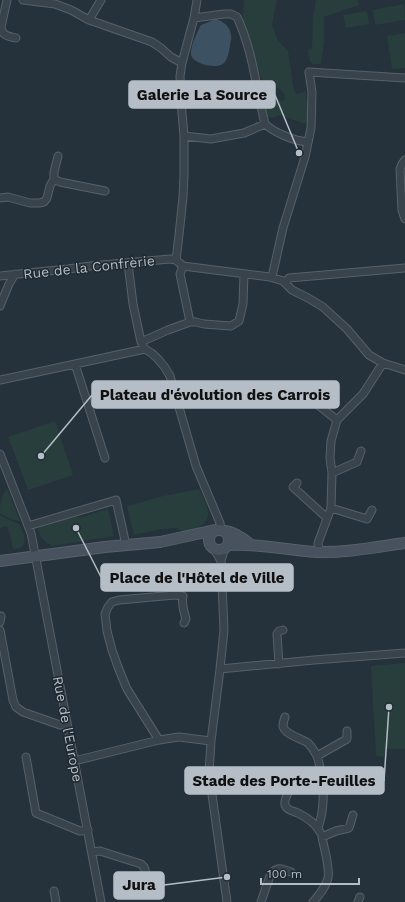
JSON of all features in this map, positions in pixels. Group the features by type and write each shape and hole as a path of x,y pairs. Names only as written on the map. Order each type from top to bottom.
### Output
{"street":[{"path":"7,0 1,30 7,36 16,38"},
{"path":"22,0 55,4 71,10 89,20 152,42 162,48 171,58 182,63"},
{"path":"89,20 101,0"},
{"path":"197,0 194,18 182,63 181,101 184,136 183,197 176,260 183,266 272,277 286,282 292,290 323,307 337,319 368,355 405,370"},
{"path":"194,18 224,14 231,14 237,17 250,50 265,124 271,130 300,141 308,142"},
{"path":"272,277 283,228 305,157 311,128 312,92 309,72 405,78"},
{"path":"184,136 211,139 244,133 265,124"},
{"path":"0,198 8,197 30,203 44,202 54,179 58,156"},
{"path":"405,160 400,169 402,210 405,219"},
{"path":"54,179 60,182 105,191"},
{"name":"Rue de la Confrèrie","path":"0,306 15,274 170,259 176,260"},
{"path":"128,263 133,304 141,342 145,349 158,358 170,376 196,466 220,522 220,531"},
{"path":"183,266 180,274 190,322"},
{"path":"286,282 289,278 405,268"},
{"path":"0,276 15,274"},
{"path":"141,342 190,322 231,326 239,320 243,304 244,274"},
{"path":"0,380 145,349"},
{"path":"319,551 318,543 331,508 331,441 337,420 363,394 383,362"},
{"path":"75,364 106,458"},
{"path":"294,386 337,420"},
{"path":"332,473 357,462 361,450"},
{"name":"Rue de l'Europe","path":"0,454 28,526 35,556 101,902"},
{"path":"297,483 293,487 327,518"},
{"path":"28,526 116,500 126,545"},
{"path":"331,508 367,518 372,510"},
{"path":"0,561 160,542 220,531 228,535 229,538 221,561 224,630 211,741 209,773 227,902"},
{"path":"221,561 209,541 212,532 230,532 251,545"},
{"path":"186,537 197,540 219,550 226,546 251,545 319,551 352,551 405,543"},
{"path":"159,740 131,695 118,667 105,614 112,602 119,600 175,595 184,596 182,601 186,619 184,623"},
{"path":"0,630 13,700 16,707 23,712 60,725 67,724"},
{"path":"279,664 277,634 279,631 283,630"},
{"path":"220,669 405,653"},
{"path":"285,717 283,726 285,730 289,734 309,744 317,756 320,765 323,786 322,814 318,828"},
{"path":"317,756 347,739 347,731"},
{"path":"74,761 159,740 179,737 211,741"},
{"path":"26,757 36,813 80,831 88,830"},
{"path":"288,793 285,802 286,808 304,817 318,828 322,837 328,868 328,879 314,902"},
{"path":"322,837 336,831 349,828 353,815"},
{"path":"92,852 100,851 143,865 146,870 150,894"},
{"path":"262,902 271,873 279,868 291,872"},
{"path":"54,891 56,902"}],"green space":[{"path":"244,0 277,0 272,24 277,39 288,51 294,90 297,94 306,91 308,118 305,124 280,115 272,118 266,116 264,104 266,97 269,96 283,101 285,99 283,92 279,88 265,82 260,76 243,20"},
{"path":"316,0 358,0 359,5 324,17 324,42 321,64 313,64 310,62 308,50 312,48 313,19"},
{"path":"404,4 405,20 375,25 373,10"},
{"path":"367,11 369,24 346,28 343,15"},
{"path":"405,33 405,68 392,69 387,36"},
{"path":"55,421 73,475 28,490 8,437"},
{"path":"7,489 20,521 12,520 0,513 2,497"},
{"path":"199,489 208,510 207,519 201,526 184,532 173,528 134,535 127,506 163,496"},
{"path":"108,509 114,536 52,546 43,540 38,530 40,527 76,515 79,518"},
{"path":"0,515 19,524 25,540 24,544 19,548 13,549 7,526 0,528"},
{"path":"405,663 405,749 385,749 385,757 376,756 371,666"}],"water":[{"path":"216,19 222,21 230,30 231,38 228,55 224,63 221,65 211,66 196,61 191,55 191,52 194,40 201,25"}],"place":[{"name":"Galerie La Source","path":"299,153"},
{"name":"Plateau d'évolution des Carrois","path":"41,456"},
{"name":"Place de l'Hôtel de Ville","path":"76,528"},
{"name":"Stade des Porte-Feuilles","path":"389,707"},
{"name":"Jura","path":"227,877"}]}
